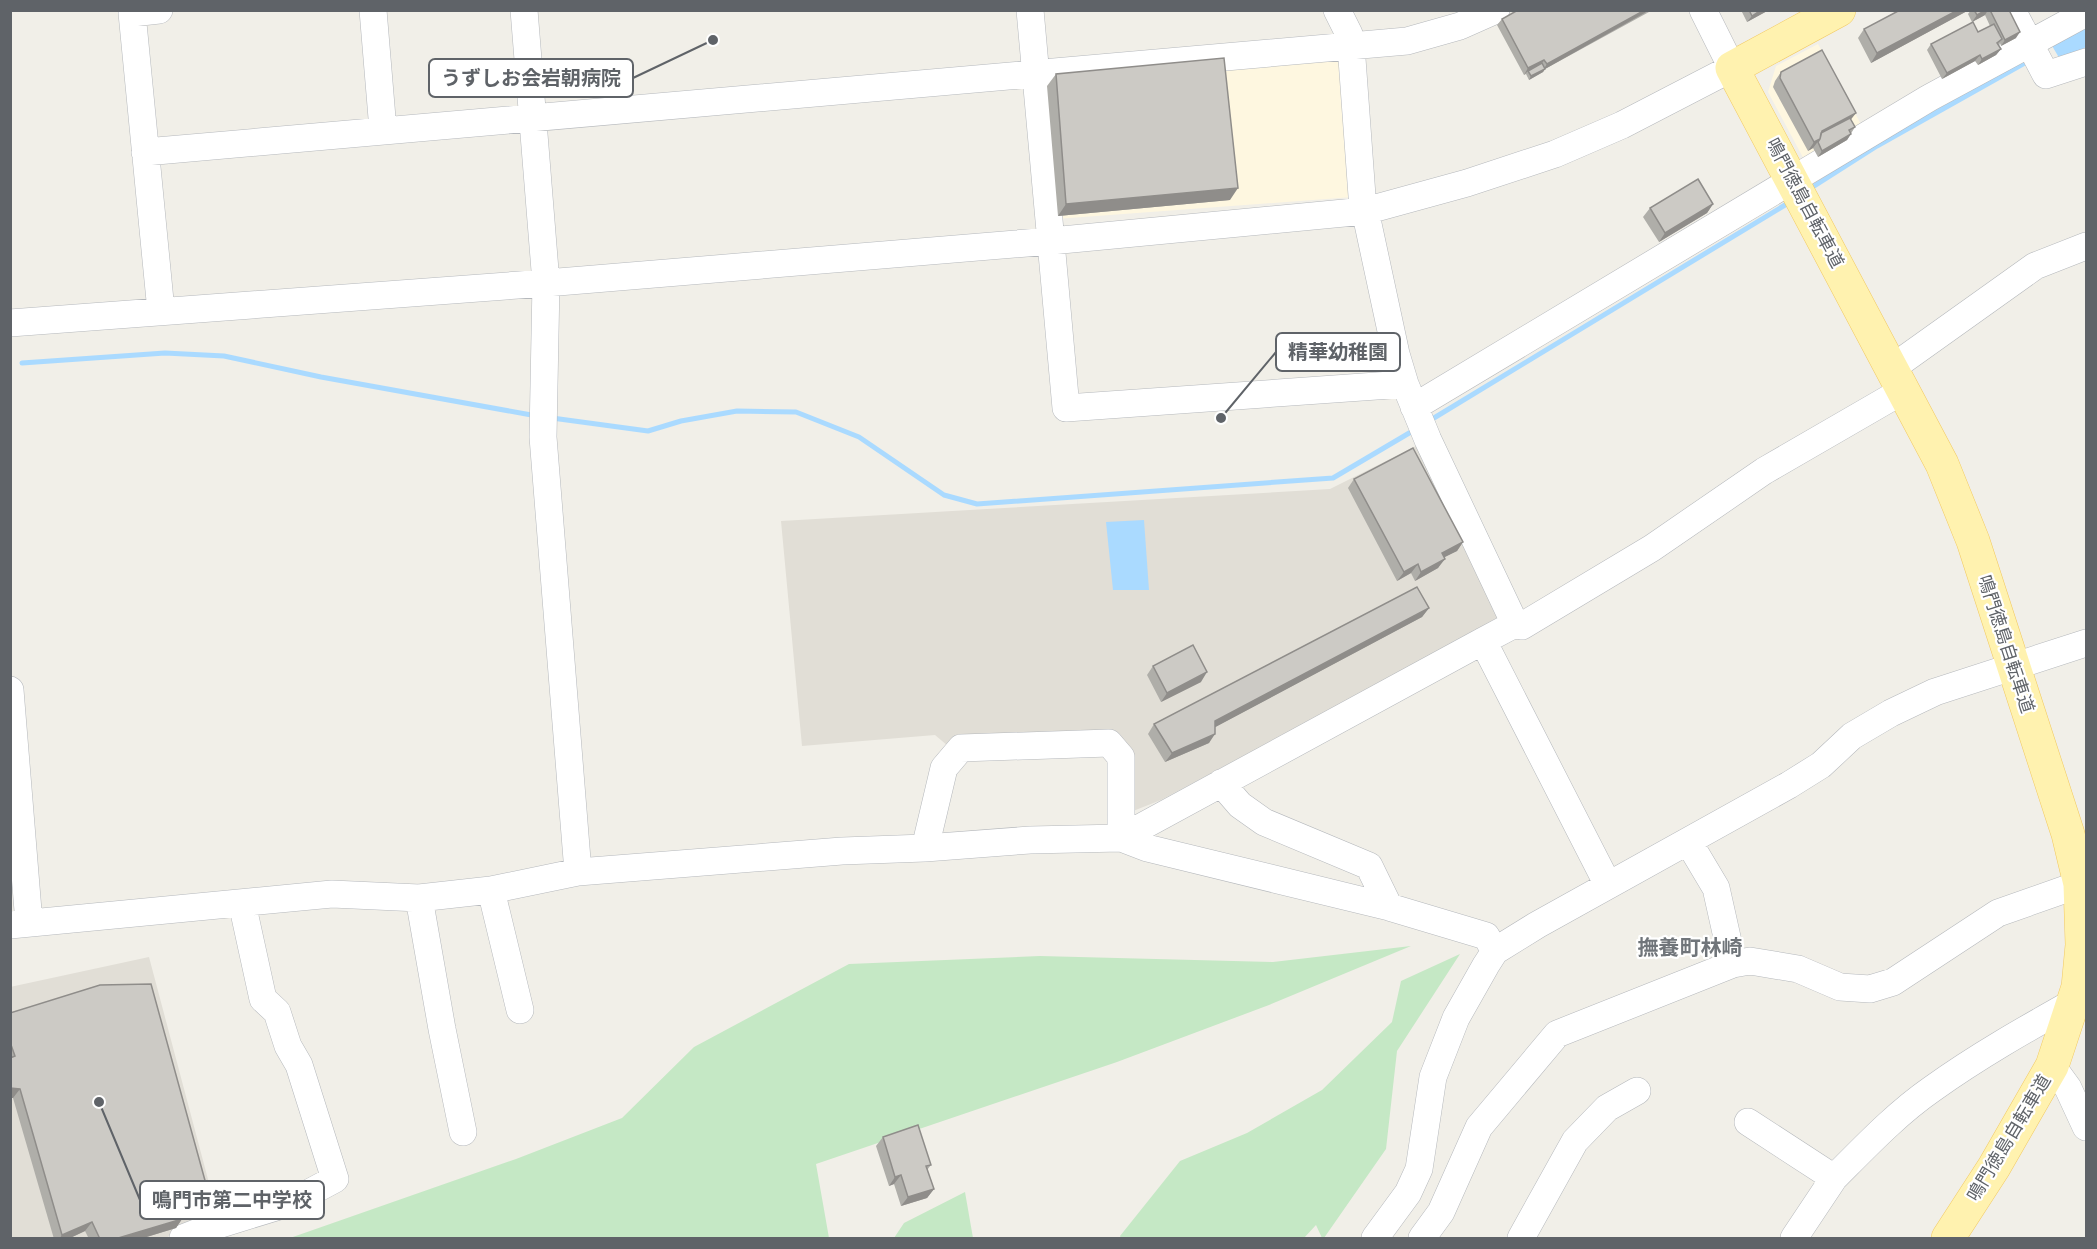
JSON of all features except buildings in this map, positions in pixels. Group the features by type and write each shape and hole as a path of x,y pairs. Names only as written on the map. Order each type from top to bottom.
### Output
{"main road":[{"path":"1732,68 1839,10"},
{"name":"鳴門徳島自転車道","path":"1732,68 1942,464 1969,530 2083,883 2082,945 2078,987 2052,1066 1994,1167 1948,1239"}],"street":[{"path":"159,10 132,12 161,310"},
{"path":"373,10 383,130"},
{"path":"524,10 546,283 543,437 578,872"},
{"path":"1030,10 1066,408 1412,402 1798,189 1929,98 2034,52 2086,13"},
{"path":"1337,10 1349,34 1351,45 1362,196 1396,354 1428,440 1515,624"},
{"path":"145,152 1407,40 1460,26 1496,10"},
{"path":"10,323 546,283 1051,241 1365,211 1467,183 1555,154 1622,125 1732,68 1703,10"},
{"path":"2012,10 2046,75 2086,62"},
{"path":"1121,838 1483,640 1515,624 1522,626 1652,548 1898,379 2035,266 2086,246"},
{"path":"1483,640 1608,885"},
{"path":"1375,1239 1408,1194 1419,1169 1433,1077 1456,1017 1495,951 1537,925 1789,785 1821,765 1852,736 1891,713 1935,692 2086,643"},
{"path":"10,690 20,924 332,894 419,898 491,890 578,872 842,851 925,848 1029,840 1121,838 1147,848 1389,907 1486,936 1495,951"},
{"path":"925,848 944,768 961,748 1109,743 1120,757 1121,838"},
{"path":"1221,783 1240,805 1264,822 1369,866 1389,907"},
{"path":"1688,841 1716,888 1733,964"},
{"path":"1422,1239 1441,1212 1479,1127 1557,1034 1733,964 1750,961 1798,969 1840,987 1870,989 1893,982 1998,913 2083,883"},
{"path":"491,890 520,1010"},
{"path":"419,898 463,1132"},
{"path":"183,1239 211,1227 292,1202 335,1179 299,1065 288,1046 277,1012 263,999 242,903"},
{"path":"1794,1239 1834,1178 1880,1131 1931,1089 2011,1037 2074,1002"},
{"path":"2052,1066 2068,1088 2086,1126"},
{"path":"1521,1239 1575,1141 1607,1107 1638,1091"},
{"path":"1748,1122 1834,1178"}],"shaded area":[{"path":"1818,44 1864,130 1807,165 1768,92 1776,66"},
{"path":"1340,58 1353,197 1056,219 1044,83"},
{"path":"1416,446 1502,618 1161,800 1128,813 1125,753 948,746 935,735 802,746 781,521 1330,489"},
{"path":"149,957 218,1217 165,1238 11,1238 10,987"}],"green space":[{"path":"1411,946 1269,1005 1117,1062 816,1164 829,1238 290,1238 516,1159 622,1118 694,1047 849,964 1040,956 1273,962"},
{"path":"1460,954 1397,1051 1386,1149 1324,1238 1316,1225 1304,1238 1121,1238 1120,1236 1180,1161 1247,1133 1322,1090 1392,1022 1401,981"},
{"path":"965,1192 973,1238 894,1238 904,1223"}],"water":[{"path":"2086,19 2086,47 2061,61 2048,39"},
{"path":"1144,520 1149,590 1113,590 1106,522"}],"waterway":[{"path":"1808,190 1877,146 2030,60"},
{"path":"1429,421 1790,202"},
{"path":"22,363 165,353 224,356 321,377 537,416"},
{"path":"552,418 648,431 681,421 737,411 796,412 859,437 944,495 977,504 1333,478 1416,429"}],"place":[{"name":"うずしお会岩朝病院","path":"713,40"},
{"name":"精華幼稚園","path":"1221,418"},
{"name":"鳴門市第二中学校","path":"99,1102"}],"district":[{"name":"撫養町林崎","path":"1690,948"}]}
